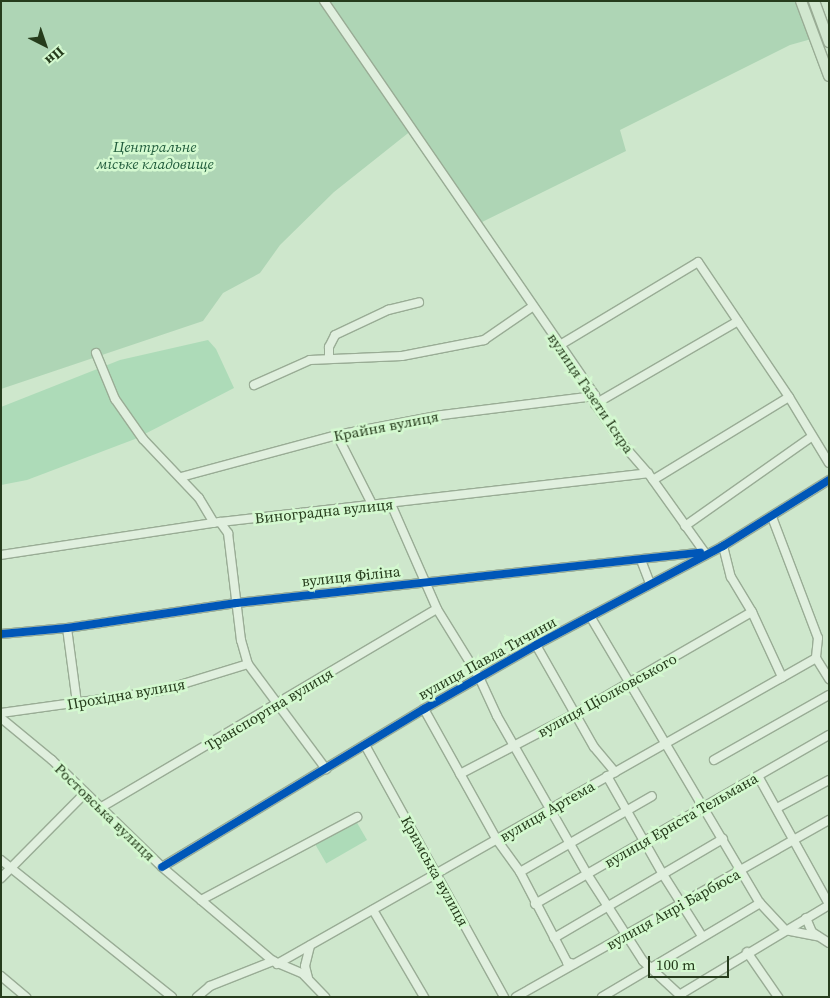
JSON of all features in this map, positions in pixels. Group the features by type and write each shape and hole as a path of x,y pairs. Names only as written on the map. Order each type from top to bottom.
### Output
{"main road":[{"path":"801,1 829,76"},
{"path":"814,1 829,42"}],"street":[{"name":"вулиця Газети Іскра","path":"324,1 532,307 560,345 626,448 651,477 705,553"},
{"path":"560,345 698,262 790,397 811,437 829,463"},
{"path":"330,358 329,346 335,335 388,310 419,302"},
{"path":"254,385 288,368 330,358 338,361 402,356 484,340 532,307"},
{"name":"Крайня вулиця","path":"180,477 337,435 442,415 595,400 738,321"},
{"path":"96,353 115,399 143,439 200,498 228,534 241,640 248,664 326,769"},
{"path":"651,477 790,397"},
{"path":"337,435 373,506"},
{"path":"685,526 811,437"},
{"name":"Виноградна вулиця","path":"1,555 217,522 651,477"},
{"name":"вулиця Павла Тичини","path":"162,867 479,677 705,553 723,546 829,480"},
{"path":"391,504 423,582 437,609 479,677 515,746 572,842 587,874 606,906 650,968 682,995 747,952 829,904 758,776"},
{"path":"772,517 818,638 816,658 829,679"},
{"path":"723,546 731,577 752,612 782,677"},
{"name":"вулиця Філіна","path":"1,634 66,628 236,603 705,553"},
{"path":"641,560 650,583"},
{"name":"Транспортна вулиця","path":"100,808 437,609"},
{"name":"вулиця Ціолковського","path":"460,774 575,714 752,612"},
{"path":"590,616 628,683 667,742 760,903 785,930 817,936"},
{"path":"66,628 77,703"},
{"path":"536,645 594,747 615,772"},
{"name":"вулиця Артема","path":"197,997 210,986 295,954 310,946 816,658"},
{"name":"Прохідна вулиця","path":"1,713 160,691 248,664"},
{"path":"714,760 829,695"},
{"path":"424,709 497,840 520,872 534,904 568,962 574,964"},
{"name":"Ростовська вулиця","path":"1,718 52,760 162,867 275,962 295,969 308,978 325,997"},
{"name":"вулиця Ернста Тельмана","path":"534,904 642,840 704,807 829,735"},
{"name":"Кримська вулиця","path":"365,745 504,997"},
{"path":"607,776 680,905 702,936"},
{"path":"776,808 829,780"},
{"path":"1,878 85,793"},
{"path":"520,872 652,796"},
{"path":"201,900 357,818"},
{"name":"вулиця Анрі Барбюса","path":"516,997 742,871 829,820"},
{"path":"554,938 723,839"},
{"path":"1,860 58,903 126,962 172,997"},
{"path":"602,997 760,903"},
{"path":"373,910 424,997"},
{"path":"806,918 808,928 829,943"},
{"path":"308,978 305,966 310,946"},
{"path":"747,952 778,997"},
{"path":"295,954 292,964 295,969 305,966"},
{"path":"1,976 26,997"}],"green space":[{"name":"Центральне міське кладовище","path":"1,1 801,1 815,38 790,45 620,130 626,151 476,225 412,130 334,192 280,245 260,273 223,293 203,321 1,389"},
{"path":"208,340 216,349 234,388 135,439 27,480 1,485 1,407 120,360"},
{"path":"356,821 367,840 326,864 315,844"}],"cycle path":[{"path":"162,867 424,709 536,645 723,546 829,480"},
{"path":"1,634 67,628 236,603 700,553"}]}
